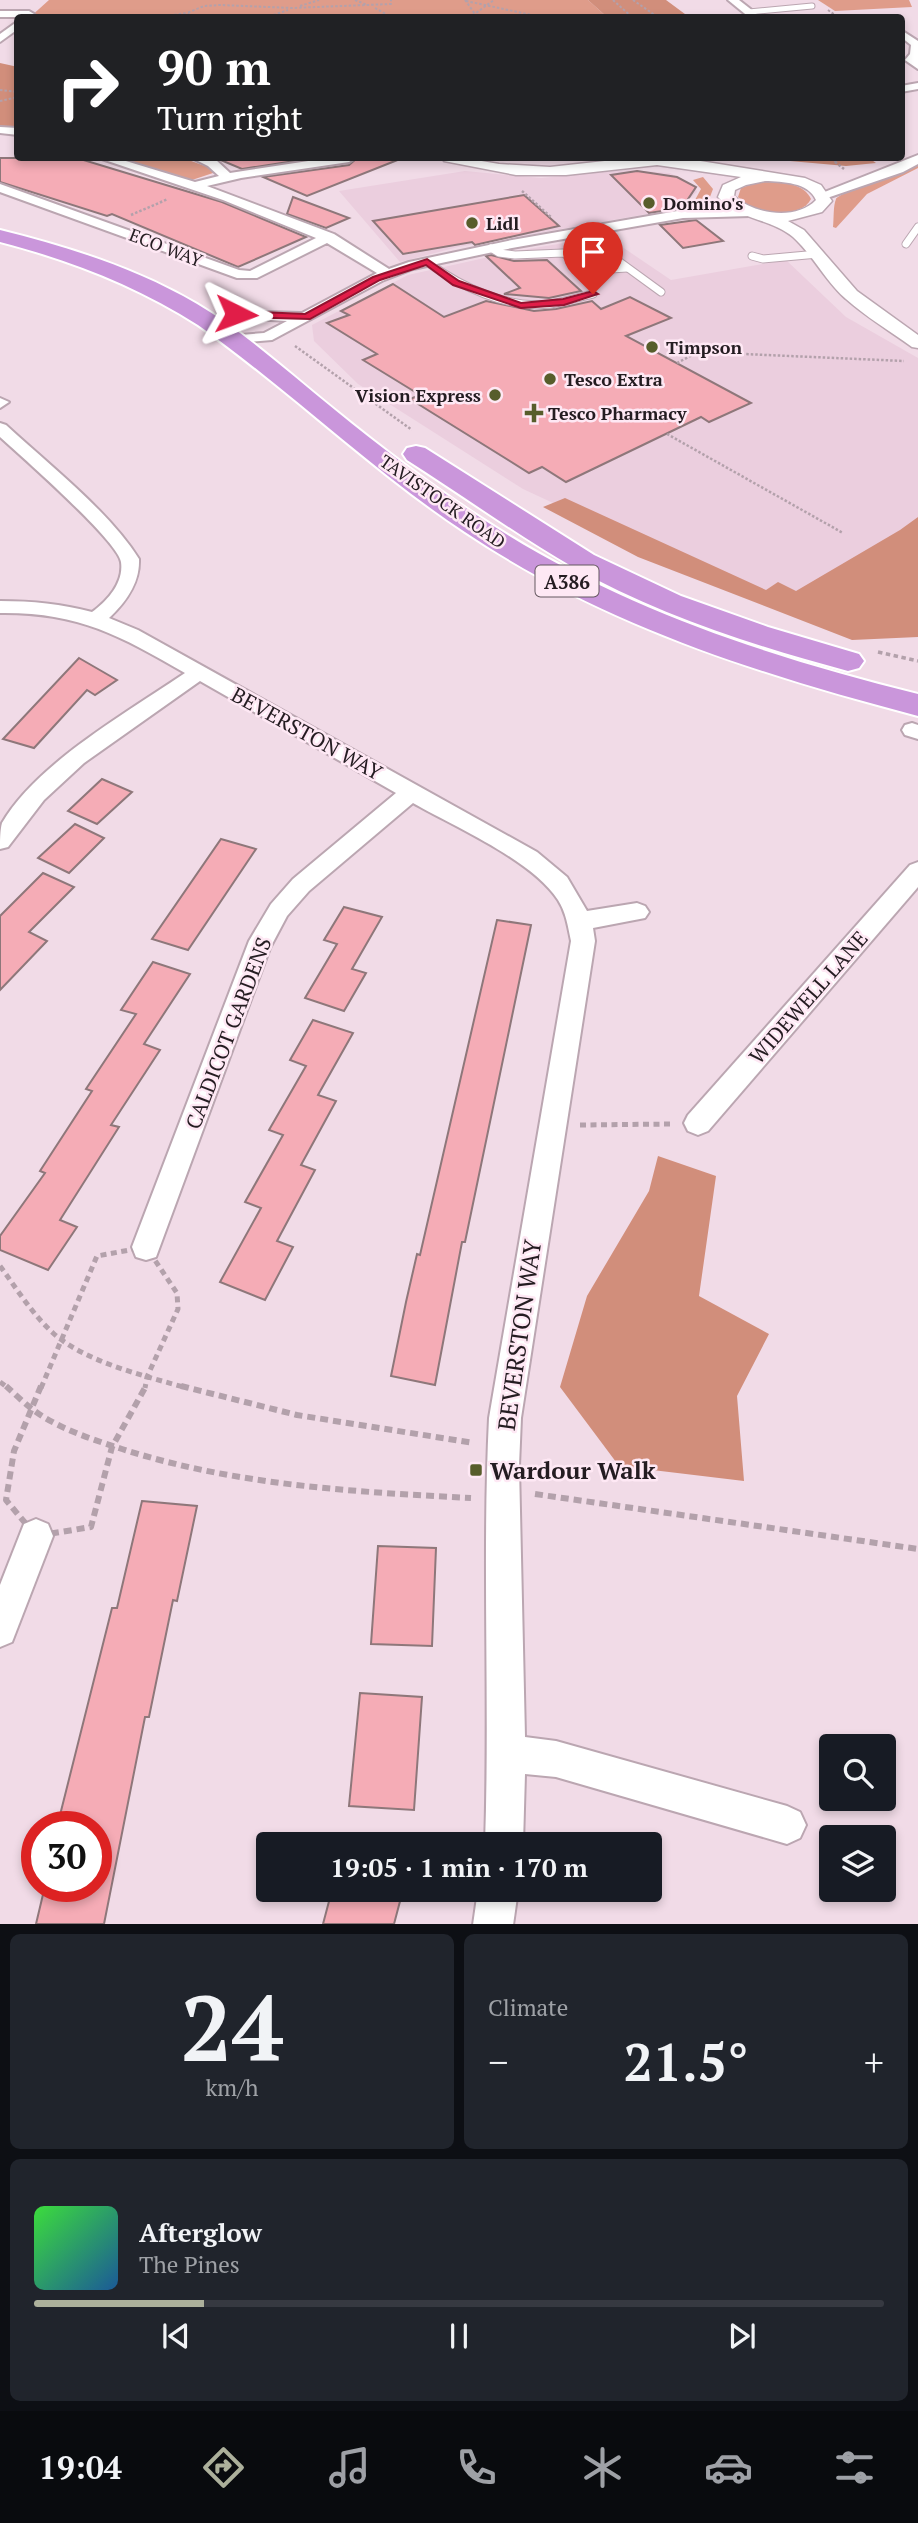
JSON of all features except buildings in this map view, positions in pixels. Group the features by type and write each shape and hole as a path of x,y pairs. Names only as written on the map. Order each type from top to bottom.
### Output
{"highway":[{"path":"0,216 124,255 158,270"},
{"name":"TAVISTOCK ROAD","path":"0,236 67,255 149,288 187,308 233,339 405,477 476,527 551,573 630,613 710,646 835,685 918,705"},
{"name":"TAVISTOCK ROAD","path":"216,301 282,338 421,457 584,561 671,602 757,634 892,673 918,677"}],"street":[{"path":"733,0 752,14"},
{"path":"0,14 30,13"},
{"path":"905,24 912,21"},
{"path":"0,40 14,28"},
{"path":"905,35 917,48 910,60 918,66"},
{"path":"823,195 900,169 918,159"},
{"path":"115,161 198,185 328,237 368,259 387,274"},
{"path":"206,161 229,179"},
{"path":"198,185 241,174 329,161"},
{"path":"464,161 498,168 542,172 637,161"},
{"path":"653,161 791,180 868,178"},
{"path":"690,165 727,193 736,206 767,216 798,233 851,295 918,343"},
{"path":"233,339 282,338 307,317 387,274 491,248 682,214 704,208 742,181 765,177"},
{"path":"767,216 809,213 821,207 823,195 812,186 791,180"},
{"name":"ECO WAY","path":"0,188 237,274 252,275 328,237"},
{"path":"682,214 750,212"},
{"path":"236,314 307,317"},
{"path":"282,338 307,317"},
{"path":"0,428 113,535 130,557 130,574 122,592 97,618"},
{"name":"BEVERSTON WAY","path":"0,607 44,608 97,618 471,824 548,871 564,887 580,921 583,941 507,1396 503,1447 504,1832"},
{"path":"0,841 36,795 76,758 198,673"},
{"name":"CALDICOT GARDENS","path":"146,1247 258,948 279,910 301,885 412,792"},
{"name":"WIDEWELL LANE","path":"698,1123 918,871"},
{"path":"580,921 637,912"},
{"path":"0,1630 36,1536"},
{"path":"506,1754 556,1759 787,1825"},
{"path":"493,1924 496,1902"}],"lane":[{"path":"760,14 812,6"},
{"path":"906,244 918,227"},
{"path":"580,233 661,292"},
{"path":"491,248 499,253 515,256 563,253 594,270 627,268"},
{"path":"752,256 763,259 821,258"},
{"path":"427,262 456,283 521,306 564,302 593,294"}],"path":[{"path":"276,14 319,0"},
{"path":"355,0 386,14"},
{"path":"180,14 204,6 371,6 391,5 391,0"},
{"path":"466,0 475,14 494,0"},
{"path":"466,0 528,14"},
{"path":"613,0 629,14"},
{"path":"633,0 653,14"},
{"path":"834,161 845,170"},
{"path":"108,226 198,185"},
{"path":"519,188 559,224"},
{"path":"282,338 420,435"},
{"path":"677,363 698,352 905,361"},
{"path":"667,434 842,533"},
{"path":"866,650 918,661"},
{"path":"551,1126 698,1123"},
{"path":"146,1247 177,1293 177,1309 145,1390 112,1447 91,1527 36,1536 6,1500 14,1451 62,1341 97,1256 146,1247"},
{"path":"0,1266 36,1315 62,1341 85,1353 148,1377 268,1408 361,1426 503,1447"},
{"path":"0,1382 13,1397 55,1425 112,1447 199,1469 361,1493 504,1494 566,1500 918,1549"}],"shaded area":[{"path":"49,0 588,0 604,14 33,14"},
{"path":"588,0 666,0 685,14 604,14"},
{"path":"818,0 909,0 912,7 835,11"},
{"path":"0,63 14,66 14,127 0,130"},
{"path":"128,161 191,161 213,169 213,173 192,180"},
{"path":"789,161 876,163 846,166"},
{"path":"918,165 918,168 867,194 836,228 833,227 835,202 840,196"},
{"path":"628,170 670,173 695,186 697,192 686,202 647,214 458,247 400,262 339,191 465,171 541,178"},
{"path":"703,177 713,189 708,202 693,208 667,211 695,200 701,189 693,180"},
{"path":"758,182 795,185 811,199 805,206 787,212 754,207 738,197 741,188"},
{"path":"606,236 671,280 786,260 846,317 918,358 918,517 886,544 784,601 676,560 523,489 358,384 314,341 312,325 408,275 516,251"},
{"path":"565,498 766,590 778,582 796,591 918,517 918,637 852,640 638,557 543,507"},
{"path":"658,1156 716,1176 699,1296 769,1334 737,1396 744,1481 619,1466 560,1387 587,1296 649,1191"}],"place":[{"name":"Domino's","path":"649,203"},
{"name":"Lidl","path":"472,223"},
{"name":"Timpson","path":"652,347"},
{"name":"Tesco Extra","path":"550,379"},
{"name":"Vision Express","path":"495,395"},
{"name":"Tesco Pharmacy","path":"534,413"},
{"name":"Wardour Walk","path":"476,1470"}],"route":[{"path":"236,314 307,317 377,278 427,262 456,283 521,306 564,302 593,294"}]}
